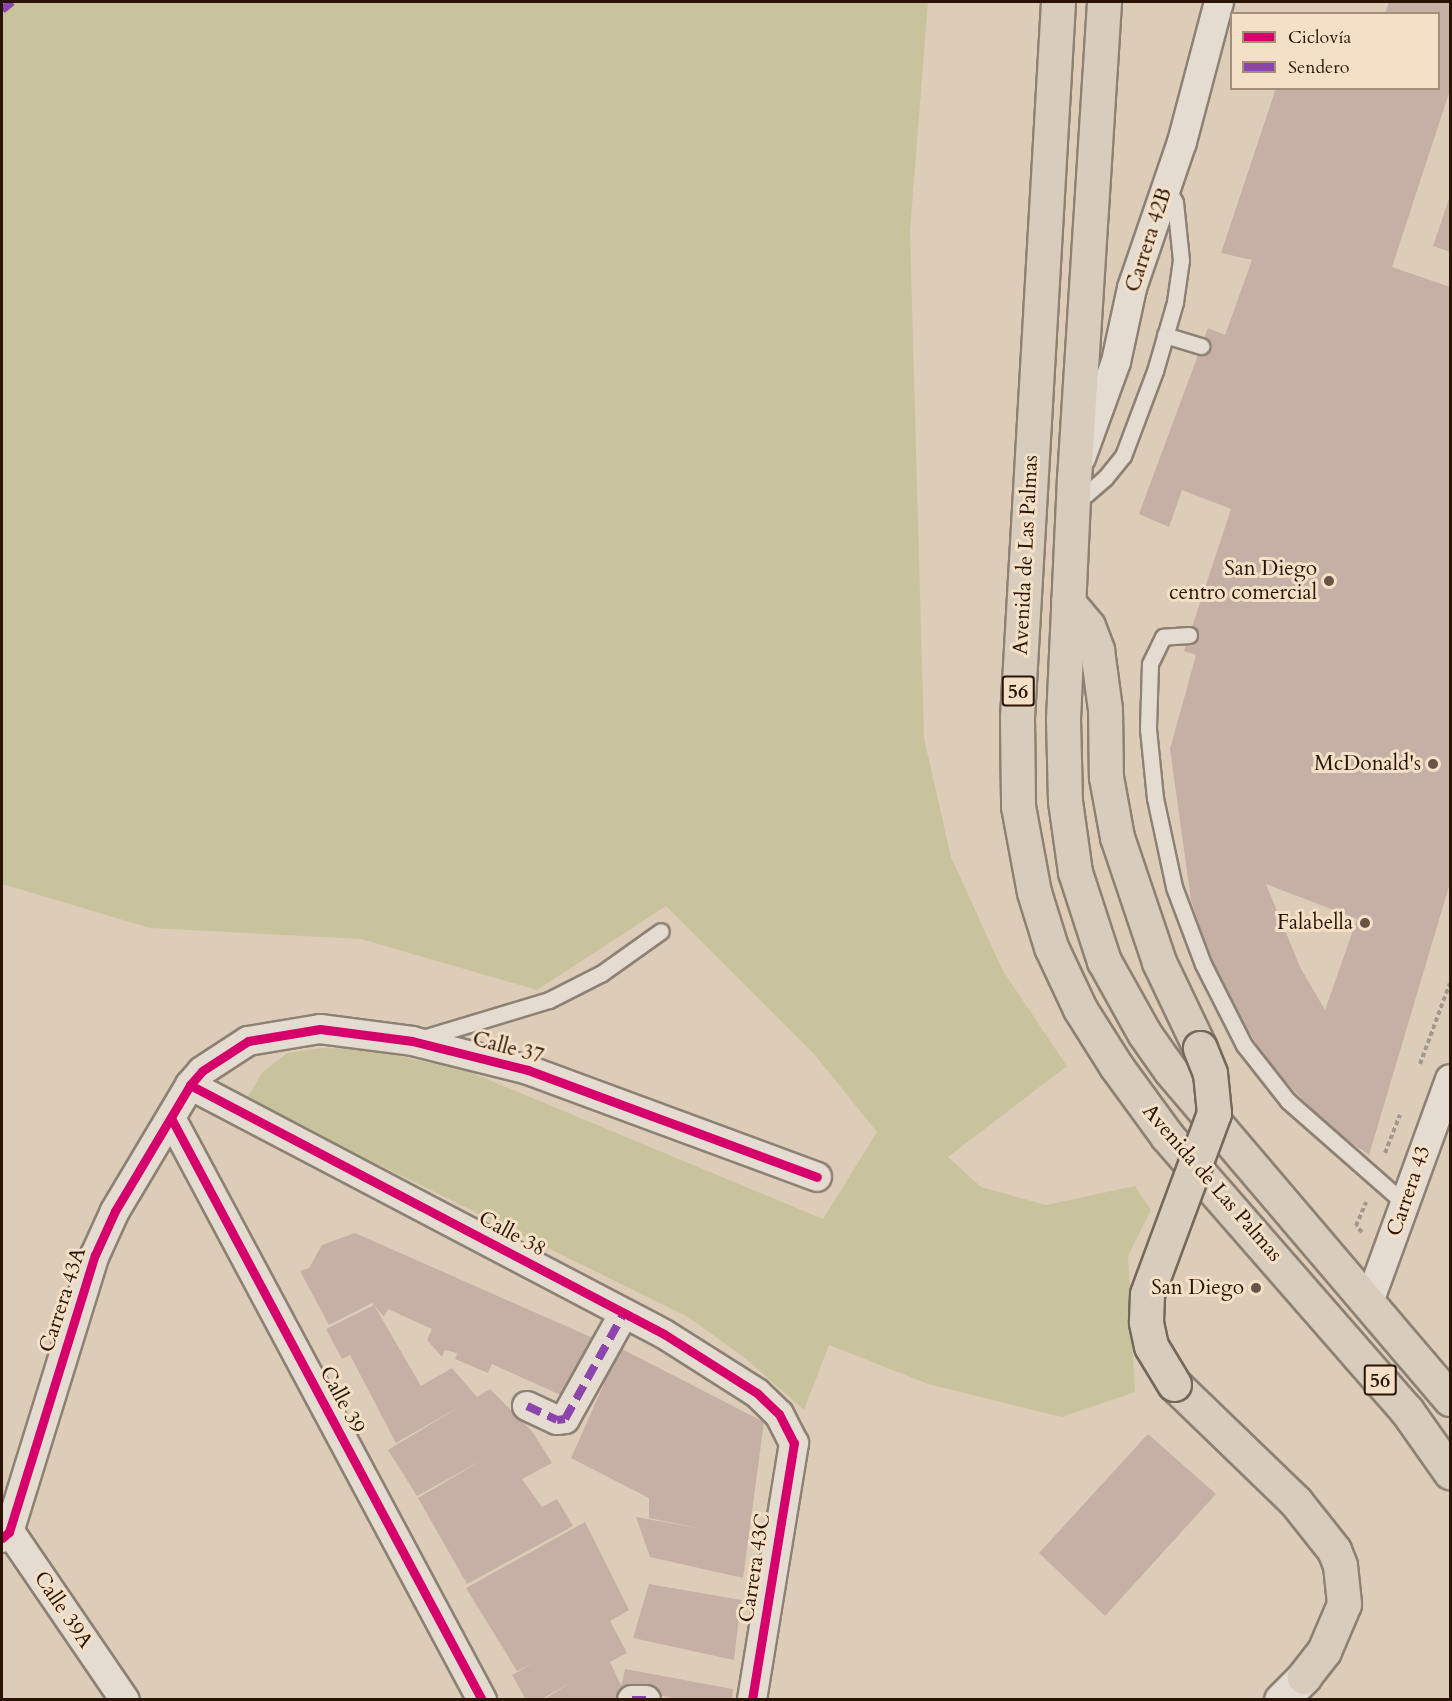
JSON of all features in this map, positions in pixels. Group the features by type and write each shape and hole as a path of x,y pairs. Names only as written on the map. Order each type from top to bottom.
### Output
{"main road":[{"name":"Avenida de Las Palmas","path":"1058,2 1017,718 1018,806 1034,892 1061,968 1080,1009 1116,1066 1167,1136 1407,1411 1450,1472"},
{"name":"Avenida de Las Palmas","path":"1104,2 1068,602 1065,801 1075,872 1104,961 1144,1033 1170,1070 1450,1399"},
{"path":"1068,602 1088,626 1097,650 1105,709 1106,777 1117,837 1159,962 1200,1048 1214,1092 1212,1122 1147,1294 1151,1346 1174,1384 1296,1502 1334,1550 1340,1565 1344,1604 1324,1651 1292,1688"}],"street":[{"name":"Carrera 42B","path":"1073,491 1116,362 1132,288 1166,187 1219,2"},
{"name":"Calle 37","path":"190,1085 202,1071 248,1041 320,1029 412,1041 528,1070 816,1177"},
{"name":"Carrera 43","path":"1369,1302 1450,1079"},
{"name":"Carrera 43A","path":"4,1530 95,1255 114,1210 190,1085"},
{"name":"Calle 38","path":"190,1085 624,1313 757,1393 780,1414 794,1443"},
{"name":"Calle 39","path":"171,1118 482,1700"},
{"path":"527,1406 556,1420 565,1419 624,1313"},
{"name":"Carrera 43C","path":"752,1700 794,1443"},
{"name":"Calle 39A","path":"4,1530 124,1700"},
{"path":"632,1700 646,1700"}],"lane":[{"path":"1073,491 1105,478 1123,456 1138,423 1165,335 1181,260 1174,202 1166,187"},
{"path":"1165,335 1201,346"},
{"path":"1189,635 1163,638 1150,664 1148,729 1155,798 1178,898 1203,964 1244,1044 1288,1101 1404,1203"},
{"path":"412,1041 549,1000 602,973 661,931"}],"shaded area":[{"path":"2,2 928,2 910,231 924,738 951,857 1003,971 1067,1066 948,1157 981,1187 1046,1205 1135,1186 1151,1210 1128,1256 1135,1392 1062,1417 928,1384 829,1345 804,1410 745,1358 688,1317 246,1099 262,1073 287,1053 321,1048 370,1049 470,1072 823,1219 877,1132 814,1054 666,906 537,990 361,939 150,928 2,884"}],"building":[{"name":"San Diego centro comercial","path":"1389,2 1450,2 1450,90 1392,267 1450,287 1450,883 1369,1155 1327,1126 1272,1067 1220,988 1191,900 1170,749 1196,655 1184,651 1231,509 1182,490 1169,527 1139,514 1208,328 1225,335 1252,260 1221,253 1275,90 1440,90 1440,12 1386,12","holes":["1266,884 1357,919 1325,1010 1300,967"]},
{"path":"1450,196 1450,252 1433,246"},
{"path":"355,1233 593,1338 565,1397 492,1364 488,1373 455,1359 457,1353 445,1350 442,1357 427,1340 432,1329 388,1309 384,1317 372,1303 329,1325 300,1271 309,1268 322,1245"},
{"path":"374,1305 421,1386 452,1368 477,1397 490,1389 532,1431 552,1463 522,1479 542,1507 557,1499 573,1526 467,1584 418,1498 484,1459 417,1496 388,1450 464,1404 396,1443 350,1355 342,1359 326,1329"},
{"path":"620,1348 764,1422 743,1578 650,1557 636,1517 703,1529 649,1518 649,1498 571,1458"},
{"path":"1148,1434 1216,1494 1105,1616 1039,1553"},
{"path":"585,1522 629,1610 610,1621 627,1653 610,1662 626,1696 620,1700 543,1700 570,1683 540,1700 526,1700 512,1675 533,1663 517,1671 466,1588"},
{"path":"649,1584 741,1600 734,1660 633,1638"},
{"path":"625,1669 733,1689 732,1700 681,1700 621,1687"}],"marked path":[{"path":"2,10 12,2"},
{"path":"527,1406 557,1420 565,1419 624,1313"},
{"path":"632,1700 646,1700"}],"cycle path":[{"path":"2,1538 9,1532 95,1255 115,1211 190,1085 202,1071 248,1041 320,1029 412,1041 528,1070 817,1177"},
{"path":"190,1085 664,1334 757,1393 779,1414 794,1443 752,1700"},
{"path":"171,1118 482,1700"}],"place":[{"name":"San Diego centro comercial","path":"1329,581"},
{"name":"McDonald's","path":"1433,764"},
{"name":"Falabella","path":"1365,923"},
{"name":"San Diego","path":"1256,1288"}]}
